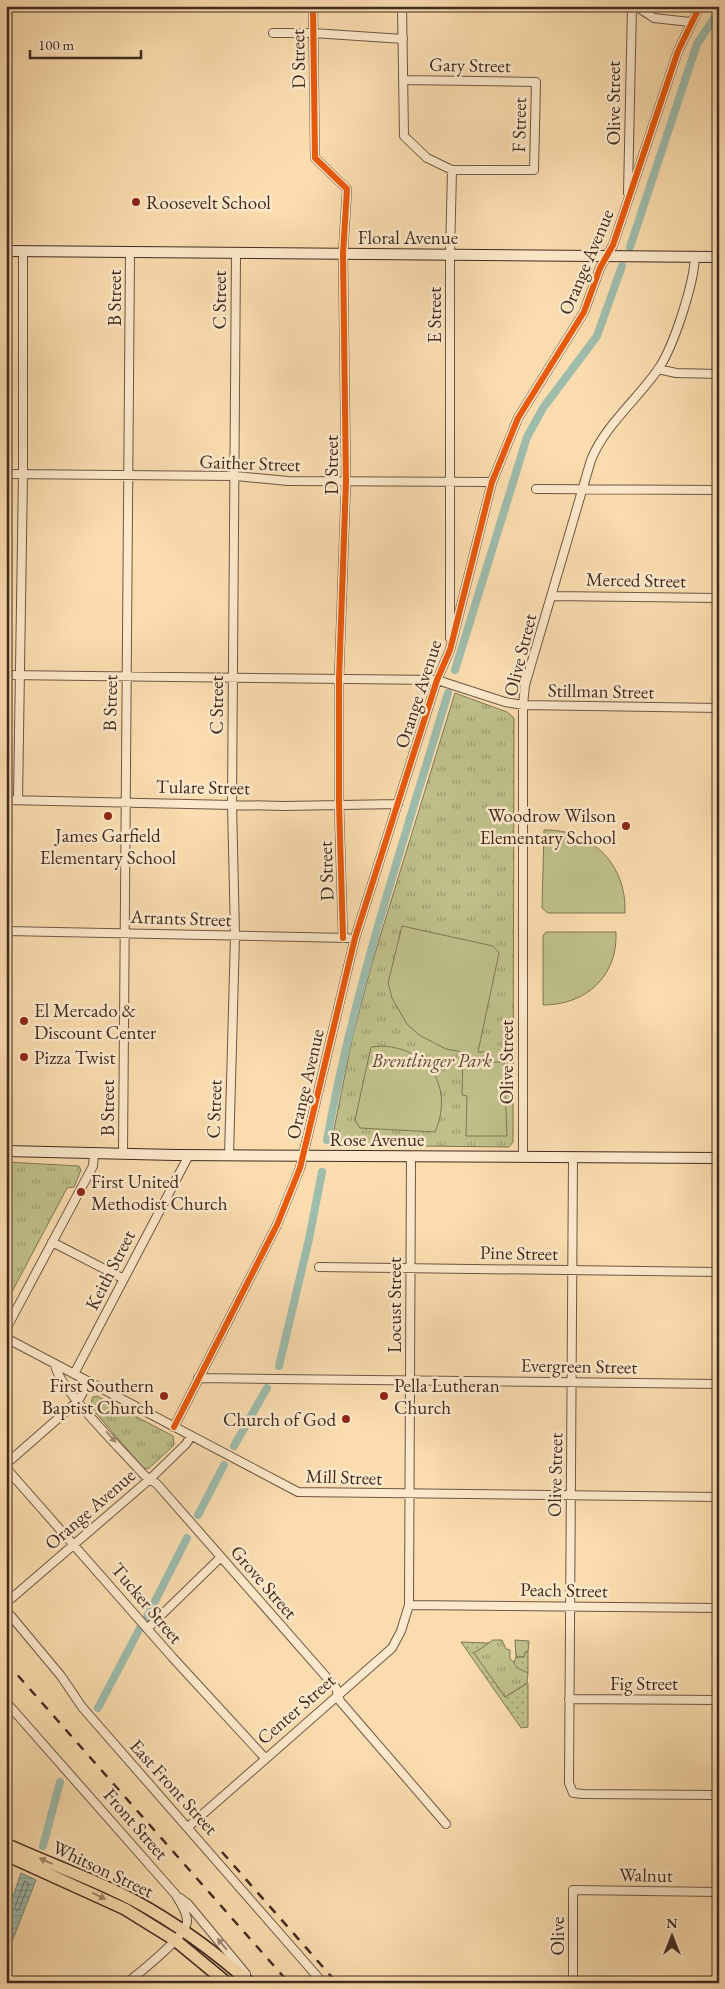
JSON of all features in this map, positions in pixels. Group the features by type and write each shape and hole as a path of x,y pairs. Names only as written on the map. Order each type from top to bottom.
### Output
{"main road":[{"name":"Whitson Street","path":"6,1844 123,1895 183,1929 251,1983"},
{"name":"Whitson Street","path":"6,1855 108,1900 175,1940 227,1983"}],"street":[{"name":"D Street","path":"313,6 315,158 347,189 343,254 346,482 339,679 339,803 343,938"},
{"path":"402,6 404,136 427,158 452,170"},
{"name":"Olive Street","path":"628,200 632,6"},
{"path":"636,6 654,18 690,22"},
{"name":"Orange Avenue","path":"174,1427 277,1225 303,1156 355,938 437,680 450,650 492,482 518,418 584,312 613,244 678,51 690,22 700,6"},
{"path":"274,33 313,32 403,39"},
{"name":"Gary Street","path":"403,80 536,82"},
{"name":"F Street","path":"452,170 534,170 536,82"},
{"name":"E Street","path":"450,650 450,254 452,170"},
{"name":"Floral Avenue","path":"6,251 719,256"},
{"path":"18,800 23,474 23,251"},
{"name":"B Street","path":"123,1154 130,253"},
{"name":"C Street","path":"229,1156 235,936 232,803 236,254"},
{"name":"Olive Street","path":"523,1156 523,705 525,685 582,489 599,443 658,369 680,317 693,277 695,256"},
{"path":"658,369 676,373 719,374"},
{"name":"Gaither Street","path":"6,474 235,476 288,481 346,482 492,482"},
{"path":"536,489 719,490"},
{"name":"Merced Street","path":"552,596 719,598"},
{"name":"Stillman Street","path":"6,675 437,680 505,702 523,705 719,708"},
{"name":"Tulare Street","path":"6,800 232,803 284,806 339,803 398,804"},
{"name":"Arrants Street","path":"6,931 355,938"},
{"name":"Rose Avenue","path":"6,1151 229,1156 719,1158"},
{"path":"6,1330 93,1166 94,1154"},
{"name":"Keith Street","path":"74,1374 189,1155"},
{"name":"Locust Street","path":"409,1605 411,1156"},
{"name":"Olive Street","path":"573,1157 569,1783 573,1793 719,1795"},
{"path":"52,1242 124,1280"},
{"name":"Pine Street","path":"318,1267 719,1272"},
{"name":"Mill Street","path":"6,1338 298,1492 719,1497"},
{"name":"Grove Street","path":"55,1365 57,1374 78,1401 150,1479 157,1484 336,1688 340,1701 446,1824"},
{"name":"Evergreen Street","path":"198,1378 719,1384"},
{"path":"6,1466 78,1401 89,1382"},
{"name":"Orange Avenue","path":"6,1603 150,1479 186,1444 191,1436"},
{"name":"Tucker Street","path":"6,1466 173,1658 265,1758"},
{"path":"148,1628 221,1557"},
{"name":"Peach Street","path":"409,1605 719,1608"},
{"name":"Center Street","path":"188,1827 392,1648 401,1631 409,1605"},
{"name":"East Front Street","path":"6,1610 61,1676 82,1707 323,1983"},
{"name":"Fig Street","path":"569,1699 719,1700"},
{"name":"Front Street","path":"6,1702 176,1895 188,1904 251,1983"},
{"name":"Walnut","path":"573,1890 719,1892"},
{"name":"Olive","path":"573,1890 573,1983"},
{"name":"Front Street","path":"176,1895 186,1916 186,1923 183,1929"},
{"path":"127,1983 175,1940 183,1929"}],"green space":[{"name":"Brentlinger Park","path":"455,693 507,712 514,718 513,1142 509,1147 331,1145 352,1039 372,963"},
{"path":"544,830 561,831 577,836 591,843 603,853 613,865 620,880 624,896 625,913 548,913 542,908"},
{"path":"402,926 493,946 499,953 478,1052 485,1052 485,1062 504,1062 507,1136 466,1136 467,1096 462,1095 463,1052 446,1049 419,1035 407,1024 392,998 388,983"},
{"path":"546,932 616,932 615,948 611,962 605,974 586,994 559,1004 543,1005 543,936"},
{"path":"382,1046 399,1049 413,1055 425,1063 434,1074 439,1086 441,1100 440,1116 435,1132 360,1128 355,1120 371,1047"},
{"path":"6,1162 79,1166 81,1170 74,1187 67,1188 6,1303"},
{"path":"97,1396 173,1436 174,1445 149,1468 144,1469 90,1406 93,1397"},
{"path":"493,1640 502,1640 506,1649 510,1650 510,1659 528,1673 527,1683 505,1697 473,1653"},
{"path":"515,1640 529,1641 528,1652 526,1652 524,1657 516,1657"},
{"path":"461,1642 489,1643 474,1653 505,1697 528,1683 528,1727 521,1728"},
{"path":"525,1652 528,1652 528,1673 517,1668 514,1663 516,1657 524,1657"}],"water":[{"path":"21,1873 36,1880 6,1957 6,1917"}],"waterway":[{"path":"630,247 697,44 719,11"},
{"path":"455,670 527,437 543,408 597,336 622,266"},
{"path":"327,1140 351,1027 381,915 448,693"},
{"path":"279,1366 309,1239 322,1172"},
{"path":"234,1446 267,1388"},
{"path":"198,1515 224,1465"},
{"path":"147,1617 187,1538"},
{"path":"98,1708 140,1628"},
{"path":"43,1846 60,1782"}],"railway":[{"path":"6,1662 289,1983"},
{"path":"222,1852 337,1983"}],"cycle path":[{"path":"313,6 315,158 347,189 343,254 346,481 339,679 339,803 343,938"},
{"path":"174,1427 277,1225 300,1168 355,938 437,680 450,650 492,482 518,418 584,312 600,268 613,245 678,51 700,6"}],"place":[{"name":"Roosevelt School","path":"136,202"},
{"name":"James Garfield Elementary School","path":"108,816"},
{"name":"Woodrow Wilson Elementary School","path":"626,826"},
{"name":"El Mercado & Discount Center","path":"24,1021"},
{"name":"Pizza Twist","path":"24,1057"},
{"name":"First United Methodist Church","path":"81,1192"},
{"name":"First Southern Baptist Church","path":"164,1396"},
{"name":"Pella Lutheran Church","path":"384,1396"},
{"name":"Church of God","path":"346,1419"}]}
